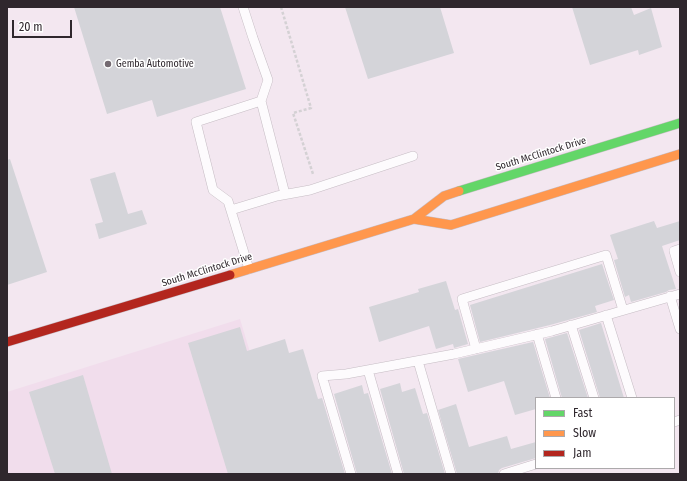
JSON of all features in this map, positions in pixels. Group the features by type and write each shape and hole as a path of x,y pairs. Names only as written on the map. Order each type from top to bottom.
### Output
{"main road":[{"name":"South McClintock Drive","path":"7,342 414,219 444,196 680,123"},
{"name":"South McClintock Drive","path":"414,219 451,225 680,154"}],"lane":[{"path":"242,7 268,80 261,101 285,194"},
{"path":"249,269 228,202 213,190 196,122 261,101"},
{"path":"231,210 285,194 317,188 413,156"},
{"path":"680,249 674,250 680,272"},
{"path":"476,349 462,299 606,255 623,310"},
{"path":"351,474 322,376 346,374 476,349 571,325 680,294"},
{"path":"670,296 680,329"},
{"path":"606,315 632,397"},
{"path":"571,325 594,397"},
{"path":"537,334 556,397"},
{"path":"418,361 451,474"},
{"path":"368,370 398,474"},
{"path":"504,474 535,464"}],"path":[{"path":"281,7 311,108 293,114 317,188"}],"shaded area":[{"path":"240,319 287,474 7,474 7,392"}],"building":[{"path":"74,7 220,7 246,89 157,117 152,100 107,114"},
{"path":"345,7 440,7 454,53 368,79"},
{"path":"572,7 631,7 634,15 651,8 662,47 639,55 638,50 590,65"},
{"path":"10,159 47,272 7,285 7,160"},
{"path":"115,172 128,214 142,210 147,224 99,239 95,224 103,222 90,179"},
{"path":"654,221 657,228 680,221 680,240 662,246 676,289 631,302 629,295 625,297 614,260 618,259 610,235"},
{"path":"602,264 614,300 595,306 597,312 480,342 470,305"},
{"path":"446,281 455,310 458,309 468,344 454,348 453,344 436,349 429,326 379,342 369,307 419,292 418,289"},
{"path":"601,323 624,397 600,397 579,330"},
{"path":"240,327 247,351 285,339 289,353 303,349 318,399 322,398 345,474 228,474 188,343"},
{"path":"567,333 588,397 562,397 545,339"},
{"path":"533,342 550,397 535,397 535,409 515,415 504,381 468,392 458,359"},
{"path":"83,375 112,474 55,474 29,392"},
{"path":"400,383 402,392 415,388 423,414 427,413 445,474 404,474 380,389"},
{"path":"362,385 364,394 368,393 392,474 357,474 334,394"},
{"path":"456,404 469,447 507,436 511,449 535,442 535,458 502,468 499,470 498,474 457,474 438,410"}],"traffic: fast":[{"path":"459,191 680,123"}],"traffic: slow":[{"path":"414,219 451,225 680,154"},
{"path":"230,275 414,219 444,196 459,191"}],"traffic: jam":[{"path":"7,342 230,275"}],"place":[{"name":"Gemba Automotive","path":"108,64"}]}
